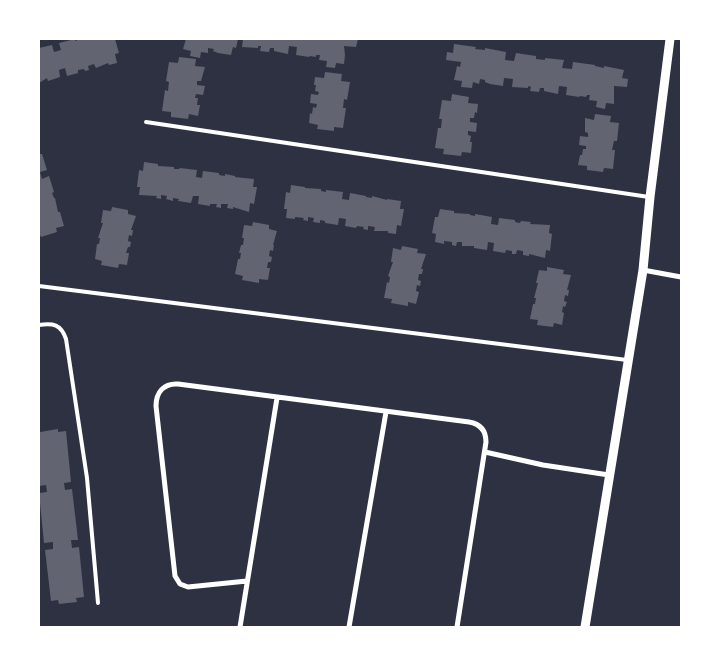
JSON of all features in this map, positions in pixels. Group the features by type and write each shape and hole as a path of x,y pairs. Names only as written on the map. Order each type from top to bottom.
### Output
{"street":[{"path":"585,627 643,270 650,197 670,39"},
{"path":"643,270 681,277"},
{"path":"247,581 188,587 180,584 177,580 174,571 156,400 161,389 172,384 478,425 485,432 485,452 457,627"},
{"path":"240,627 277,398"},
{"path":"349,627 386,412"},
{"path":"485,452 543,465 610,475"}],"lane":[{"path":"146,122 650,197"},
{"path":"39,286 628,360"},
{"path":"39,324 57,325 64,332 66,339 87,478 98,604"}],"building":[{"path":"75,39 75,41 80,39 115,39 119,53 115,54 117,63 109,65 108,63 96,68 94,64 88,66 89,70 78,70 78,73 67,76 65,68 59,70 60,77 48,81 47,78 39,83 39,48 52,45 54,52 61,50 59,43"},
{"path":"186,39 238,39 236,48 233,47 231,55 218,53 213,51 214,49 208,48 208,53 201,52 200,58 190,56 191,51 183,49"},
{"path":"243,39 358,39 356,47 344,46 344,64 336,63 335,68 326,67 327,61 319,60 320,55 309,57 296,55 297,47 289,46 288,54 274,51 274,48 270,48 269,52 260,51 261,46 258,46 258,48 242,47"},
{"path":"454,44 476,47 475,49 485,50 485,48 506,52 505,60 514,61 516,53 536,56 536,59 564,60 562,68 572,69 573,62 624,70 622,78 628,79 627,87 614,86 614,104 606,103 605,109 596,107 597,101 589,100 590,95 579,97 566,95 567,87 559,86 558,94 544,91 544,88 540,88 539,92 530,91 531,87 528,86 528,88 512,87 513,79 504,78 503,86 490,84 480,79 479,84 473,82 472,88 461,87 462,81 454,80 457,66 460,67 461,62 446,60 447,52 453,53"},
{"path":"179,57 196,59 195,66 205,67 201,81 197,81 197,85 205,86 203,95 196,94 195,98 198,98 197,105 200,105 198,116 189,114 188,119 171,117 171,112 162,111 165,90 168,91 169,82 166,81 169,62 178,63"},
{"path":"325,72 342,74 341,81 350,82 347,100 344,99 343,108 346,108 343,128 334,127 334,131 317,129 318,125 309,123 310,113 312,114 313,107 316,108 317,104 310,103 311,94 318,95 319,92 315,91 315,77 324,78"},
{"path":"452,94 469,97 468,103 478,104 477,113 475,112 474,118 470,118 470,122 477,123 476,132 468,131 468,135 471,136 470,142 472,142 471,153 462,152 461,156 443,154 444,149 435,148 438,128 441,128 442,119 439,119 442,100 451,101"},
{"path":"595,114 611,116 610,122 619,123 617,141 614,141 612,150 615,150 613,169 604,168 603,172 587,170 587,166 578,165 583,149 586,149 586,146 579,145 580,136 588,137 588,133 585,132 585,118 594,120"},
{"path":"39,150 47,170 40,172 42,179 49,176 54,192 52,193 64,226 56,228 57,232 41,237 39,233"},
{"path":"144,162 158,164 158,166 174,167 174,169 197,170 196,177 202,178 203,171 219,173 219,175 225,176 225,174 254,179 253,187 257,187 254,204 250,203 249,212 233,207 233,209 227,208 228,204 221,204 221,208 216,207 217,204 210,204 210,206 198,204 199,196 193,196 191,203 178,201 179,199 173,198 173,201 166,199 167,196 161,195 161,199 156,198 157,196 139,195 140,187 137,187 139,170 143,171"},
{"path":"291,185 321,189 321,191 326,192 326,190 343,192 342,199 349,200 350,193 372,198 372,196 401,201 400,209 404,209 401,226 397,225 396,234 388,233 388,231 374,231 375,227 368,226 368,230 363,229 364,227 345,226 346,219 339,218 338,225 325,223 325,221 320,220 320,223 313,222 314,218 308,217 308,221 303,220 304,218 286,218 287,209 284,209 286,192 290,193"},
{"path":"112,207 128,210 128,214 136,216 131,230 133,230 132,236 129,235 128,241 131,242 126,253 129,253 127,265 119,264 118,268 101,265 102,261 95,259 97,244 99,244 100,238 98,238 103,223 101,223 103,210 111,211"},
{"path":"440,209 454,211 454,213 492,217 491,224 498,225 499,218 515,220 515,222 520,223 521,221 531,222 530,224 550,225 549,233 552,234 550,251 546,250 545,258 529,254 529,256 523,255 523,251 517,250 516,254 506,250 505,253 493,251 494,243 488,242 487,250 474,248 474,246 462,246 462,242 457,242 456,246 452,245 452,242 444,241 444,244 435,242 436,234 432,233 435,217 438,217"},
{"path":"253,222 269,225 269,229 277,231 273,251 270,250 269,256 272,257 271,262 268,262 267,268 270,268 268,280 259,279 259,283 242,280 243,276 235,274 238,259 240,259 241,245 243,245 244,225 252,226"},
{"path":"402,246 418,249 417,253 426,254 421,269 423,269 422,274 419,274 418,280 421,281 420,286 417,285 416,291 419,292 416,304 408,302 408,306 391,303 392,299 384,298 393,262 391,262 393,248 401,250"},
{"path":"547,267 564,270 563,274 571,275 567,290 569,290 568,296 565,295 564,301 567,302 565,307 563,306 562,325 554,323 553,327 537,325 538,320 530,319 533,304 535,304 536,298 534,298 539,270 547,271"},
{"path":"58,429 58,432 66,431 71,482 64,483 65,490 72,489 78,540 71,540 72,548 79,547 84,597 76,598 77,602 59,604 58,600 51,601 45,550 53,549 53,542 44,543 39,493 47,492 46,485 39,486 39,435 40,432"}]}
